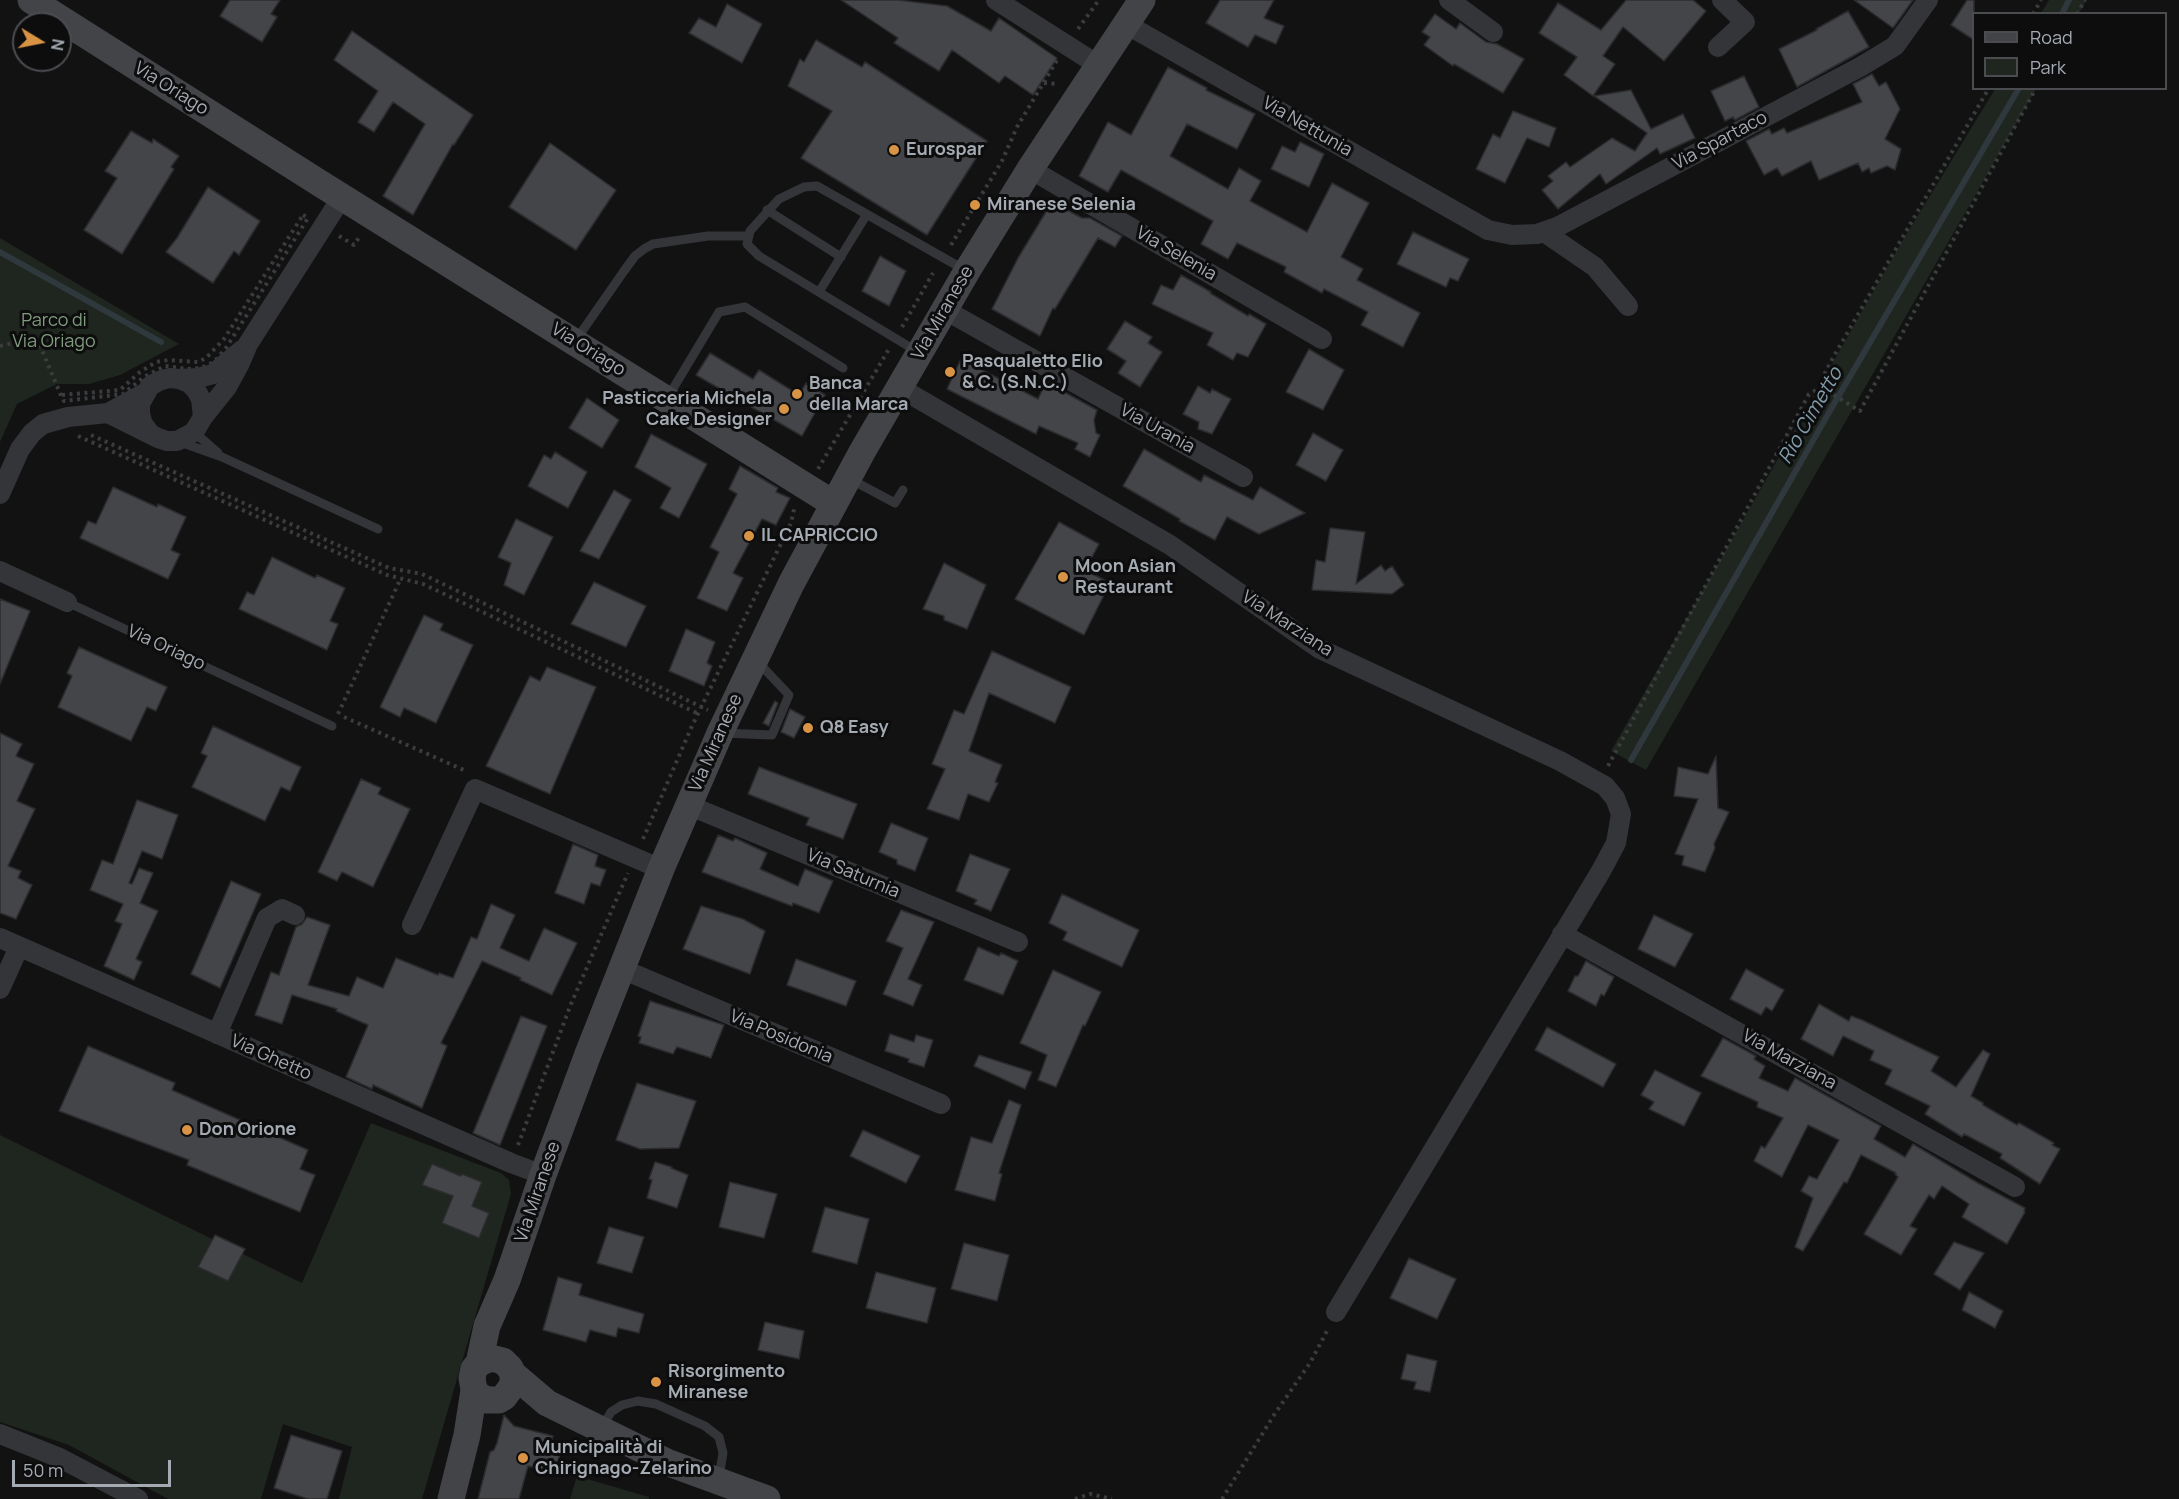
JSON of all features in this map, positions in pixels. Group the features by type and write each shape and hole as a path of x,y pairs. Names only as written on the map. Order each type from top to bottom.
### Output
{"street":[{"name":"Via Oriago","path":"31,0 834,504"},
{"path":"996,0 1098,65"},
{"name":"Via Miranese","path":"451,1499 467,1435 494,1381 487,1326 507,1280 543,1175 622,969 688,805 716,722 755,659 790,584 848,478 967,272 1030,169 1142,0"},
{"path":"1449,0 1493,32"},
{"path":"1718,47 1745,22 1722,0"},
{"name":"Via Spartaco","path":"1488,230 1512,235 1537,234 1557,227 1869,62 1895,46 1928,0"},
{"name":"Via Nettunia","path":"1126,24 1488,230"},
{"name":"Via Selenia","path":"1030,169 1322,339"},
{"path":"108,412 167,441 191,430 226,387 248,344 342,197"},
{"path":"1544,232 1595,267 1628,306"},
{"name":"Via Urania","path":"945,310 1243,477"},
{"path":"149,432 143,424 140,404 150,386 169,378 198,378 213,374 248,344"},
{"path":"179,379 189,383 201,399 191,430"},
{"name":"Via Marziana","path":"900,388 1170,545 1320,649 1560,760 1605,786 1615,798 1621,814 1616,843 1601,872 1336,1312"},
{"path":"0,494 20,449 26,439 38,428 47,422 68,417 108,412 145,393"},
{"name":"Via Oriago","path":"0,571 67,602"},
{"path":"412,925 475,789 661,868"},
{"name":"Via Saturnia","path":"688,805 1017,942"},
{"path":"217,1034 267,918 282,909 295,915"},
{"name":"Via Marziana","path":"1562,934 2015,1187"},
{"name":"Via Ghetto","path":"0,938 511,1163 543,1175"},
{"path":"0,989 19,946"},
{"name":"Via Posidonia","path":"622,969 941,1104"},
{"path":"494,1381 522,1397 547,1403 669,1463 767,1499"},
{"path":"0,1434 60,1458 138,1499"}],"lane":[{"path":"920,353 753,252 747,244 747,236 767,210 785,195 804,187 814,186 967,272"},
{"path":"767,210 841,257"},
{"path":"819,292 867,214"},
{"path":"575,341 635,256 644,249 659,243 708,236 747,236"},
{"path":"666,400 719,312 745,307 843,368"},
{"path":"191,430 222,457 378,529"},
{"path":"191,430 222,457"},
{"path":"848,478 895,503 903,490"},
{"name":"Via Oriago","path":"67,602 332,726"},
{"path":"716,722 772,735 789,695 755,659"},
{"path":"601,1429 611,1412 622,1405 638,1401 656,1404 705,1426 718,1437 723,1453 717,1482"}],"path":[{"path":"951,247 951,242 1002,161 1017,127 1067,44 1099,0"},
{"path":"1599,782 1809,394 1821,387 1824,375 1834,356 1988,90"},
{"path":"1821,387 1860,411 2035,90"},
{"path":"303,215 308,218 226,348 214,362 201,368 165,366 144,377 123,394 64,401 62,395 120,390 140,372 156,362 168,360 198,362 206,358 224,339 303,215"},
{"path":"333,233 354,245 360,236"},
{"path":"0,346 37,338 64,401"},
{"path":"81,430 389,568 422,574 549,636 702,706 716,722"},
{"path":"74,431 83,439 387,575 423,584 699,714"},
{"path":"642,841 702,706 791,523 795,508 794,502"},
{"path":"332,726 401,578"},
{"path":"511,1163 571,1004 628,873"},
{"path":"1222,1499 1274,1415 1310,1363 1336,1312"},
{"path":"1075,1499 1090,1494 1112,1499"}],"green space":[{"path":"2049,0 2087,0 2080,12 2042,12"},
{"path":"1994,90 2035,90 1646,770 1611,751 1900,245"},
{"name":"Parco di Via Oriago","path":"0,238 179,344 120,375 89,384 57,384 17,404 0,442"},
{"path":"371,1123 501,1173 509,1180 511,1194 422,1499 339,1499 352,1447 283,1424 261,1499 168,1499 69,1445 0,1422 0,1135 302,1283"},
{"path":"577,1476 649,1497 649,1499 570,1499"}],"building":[{"path":"230,0 280,0 271,14 277,17 262,42 220,16"},
{"path":"841,0 898,0 947,6 991,31 999,18 1057,58 1033,95 1005,76 999,83 952,50 939,71 894,43 898,38"},
{"path":"1220,0 1274,0 1264,18 1284,26 1276,44 1255,35 1248,47 1206,23"},
{"path":"1626,0 1693,0 1706,11 1664,61 1623,27 1603,56 1615,64 1593,96 1564,75 1577,57 1539,33 1558,3 1601,30"},
{"path":"1854,0 1913,0 1893,28"},
{"path":"1967,0 1974,0 1972,39 1951,25"},
{"path":"727,4 762,24 742,63 689,33 699,18 716,27"},
{"path":"1848,11 1869,47 1797,87 1779,49"},
{"path":"1435,14 1456,29 1460,23 1486,42 1497,44 1524,59 1503,93 1454,64 1453,66 1424,45 1430,37 1422,32"},
{"path":"352,31 473,115 453,144 413,215 383,196 425,124 393,102 374,132 358,122 378,91 334,60"},
{"name":"Eurospar","path":"816,40 862,67 865,62 987,141 927,235 801,158 832,111 788,86 800,59 804,62"},
{"path":"1168,67 1207,88 1206,90 1255,114 1237,149 1187,124 1170,156 1228,189 1239,168 1261,181 1250,201 1307,232 1332,183 1369,203 1341,257 1363,269 1357,280 1420,313 1403,347 1361,325 1368,312 1324,289 1322,293 1284,272 1286,267 1237,243 1228,259 1201,244 1213,221 1121,170 1108,192 1079,176 1108,122 1131,135"},
{"path":"1872,74 1879,86 1886,82 1900,109 1885,139 1901,149 1895,170 1887,166 1871,173 1869,168 1862,172 1858,163 1819,180 1811,161 1782,176 1777,168 1764,175 1746,141 1769,129 1772,134 1784,128 1787,133 1862,102 1853,84"},
{"path":"1744,76 1759,107 1735,120 1733,117 1725,121 1711,91"},
{"path":"1631,90 1651,129 1683,114 1695,138 1660,154 1657,148 1606,184 1600,174 1558,209 1542,190 1553,181 1548,176 1566,162 1570,167 1612,138 1635,151 1647,133 1594,96"},
{"path":"1513,111 1556,128 1549,147 1527,138 1505,183 1476,169 1493,134 1500,138"},
{"path":"131,131 152,143 153,139 179,156 171,167 174,169 122,254 84,230 117,178 105,171"},
{"path":"1300,142 1324,154 1309,187 1271,169 1282,146 1295,152"},
{"path":"550,143 616,190 576,250 509,207"},
{"path":"208,187 260,221 239,255 234,251 213,283 166,252"},
{"path":"1052,202 1082,218 1090,218 1122,236 1115,247 1098,238 1055,309 1053,308 1040,336 992,309 1018,258"},
{"path":"1413,232 1469,259 1458,281 1450,278 1446,287 1397,264"},
{"path":"880,256 906,271 889,306 862,291"},
{"path":"1181,275 1248,316 1249,314 1266,324 1248,357 1237,353 1233,360 1207,345 1213,333 1152,304 1161,285 1173,290"},
{"path":"1125,321 1152,337 1148,343 1162,352 1140,387 1118,373 1126,361 1107,349"},
{"path":"1309,349 1344,370 1323,410 1286,392"},
{"path":"710,353 753,379 759,370 799,395 806,383 825,395 802,436 696,375"},
{"path":"961,359 1038,399 1046,382 1097,410 1094,420 1096,433 1100,435 1090,457 1075,449 1078,443 1039,426 1036,434 947,389"},
{"path":"1198,386 1210,393 1212,389 1231,399 1212,434 1198,429 1199,422 1183,414"},
{"path":"587,398 619,420 602,448 569,428"},
{"path":"1313,433 1343,450 1326,481 1296,465"},
{"path":"651,434 707,464 679,518 660,508 671,488 635,467"},
{"path":"1144,449 1201,482 1204,475 1253,500 1260,487 1305,513 1259,534 1227,517 1215,540 1179,521 1180,519 1123,486"},
{"path":"555,452 587,472 568,508 528,486 544,455 551,459"},
{"path":"740,466 778,488 776,492 790,498 776,525 762,519 733,573 743,578 727,611 697,598 719,552 710,547 737,494 729,489"},
{"path":"113,487 186,517 171,550 180,554 168,579 80,538 88,521 96,524"},
{"path":"614,490 631,500 599,559 580,551"},
{"path":"516,519 553,537 524,595 504,585 511,563 498,557"},
{"name":"Moon Asian Restaurant","path":"1059,522 1099,544 1085,570 1110,583 1084,635 1015,599"},
{"path":"1330,528 1365,532 1356,584 1381,565 1385,571 1392,566 1404,585 1392,594 1312,590 1316,560 1325,562"},
{"path":"272,557 315,578 317,575 345,588 330,621 338,624 327,650 239,609 247,592 254,595"},
{"path":"944,563 986,585 967,629 944,620 944,616 923,609"},
{"path":"594,582 646,606 626,647 571,624"},
{"path":"0,599 30,611 0,684"},
{"path":"424,615 443,624 440,630 473,645 436,723 404,708 400,717 380,707"},
{"path":"686,629 715,642 707,663 712,666 704,686 669,671"},
{"path":"79,647 167,687 156,711 147,707 131,741 58,707 72,676 67,673"},
{"path":"992,651 1071,687 1055,723 989,693 969,751 1002,765 995,782 998,783 989,802 968,794 959,820 927,809 945,769 932,764 954,710 964,714"},
{"path":"547,667 596,687 550,794 486,766 530,676 540,681"},
{"path":"775,701 778,703 769,726 763,723"},
{"path":"790,709 805,717 794,738 781,732"},
{"path":"213,726 301,767 290,791 281,787 265,821 192,787 207,756 201,753"},
{"path":"0,733 22,744 16,756 34,764 17,801 35,809 8,866 21,871 18,878 32,885 16,919 0,913"},
{"path":"1716,756 1718,808 1729,812 1714,844 1715,848 1705,872 1682,865 1684,856 1675,854 1698,799 1674,796 1678,767 1708,774"},
{"path":"759,767 857,804 843,839 806,825 809,818 748,794"},
{"path":"361,779 381,788 378,794 410,809 373,887 342,872 337,881 318,872"},
{"path":"137,800 178,815 162,859 142,851 129,883 132,884 139,868 153,873 140,903 158,911 136,959 142,962 134,980 104,966 122,924 115,921 123,904 90,890 102,860 113,864"},
{"path":"891,823 928,838 915,871 897,864 897,860 879,852"},
{"path":"718,835 733,841 735,838 767,853 760,869 798,886 805,869 833,881 819,913 793,903 792,906 702,872"},
{"path":"573,844 598,855 595,866 606,870 600,886 591,883 584,904 555,893"},
{"path":"970,854 1010,869 991,911 974,904 977,900 956,891"},
{"path":"231,881 261,894 220,988 191,974"},
{"path":"1062,894 1139,930 1122,967 1063,940 1067,932 1049,923"},
{"path":"491,904 515,915 500,948 529,961 544,928 577,943 552,995 482,961 441,1043 447,1046 422,1108 373,1085 372,1089 346,1077 368,1025 336,1011 337,1009 292,995 282,1024 255,1015 271,972 279,975 296,927 302,924 307,917 330,925 308,985 349,996 357,977 383,988 396,958 438,975 439,973 453,978 471,937 477,939"},
{"path":"701,906 743,919 765,931 750,974 683,949"},
{"path":"901,910 934,922 908,979 922,985 913,1006 883,994 903,948 886,941"},
{"path":"1654,915 1693,934 1675,967 1638,949"},
{"path":"978,947 999,956 1001,953 1018,961 1003,995 964,980"},
{"path":"796,959 856,981 846,1006 787,985"},
{"path":"1586,961 1614,977 1604,996 1601,994 1596,1006 1568,991"},
{"path":"1746,969 1784,990 1772,1011 1766,1007 1761,1015 1730,999"},
{"path":"1053,970 1101,992 1085,1026 1083,1025 1056,1087 1038,1080 1047,1055 1020,1043"},
{"path":"650,1001 724,1025 711,1058 677,1047 673,1054 639,1043 641,1037 638,1036"},
{"path":"1819,1004 1849,1021 1851,1016 1862,1020 1939,1057 1931,1071 1956,1087 1983,1050 1990,1054 1971,1096 2017,1125 2019,1123 2054,1143 2052,1145 2060,1149 2040,1184 2000,1158 2002,1154 1964,1134 1962,1137 1925,1114 1930,1106 1885,1084 1892,1070 1870,1060 1874,1051 1843,1036 1833,1056 1801,1039"},
{"path":"521,1016 547,1026 500,1145 473,1133"},
{"path":"1547,1027 1616,1064 1603,1087 1535,1050"},
{"path":"890,1034 914,1042 916,1035 933,1040 924,1067 885,1051"},
{"path":"1723,1038 1756,1056 1754,1059 1765,1066 1759,1078 1788,1091 1795,1078 1881,1126 1874,1139 1905,1157 1913,1144 2025,1208 2007,1244 1962,1217 1969,1204 1942,1186 1934,1199 1929,1195 1910,1226 1917,1229 1901,1255 1864,1234 1898,1177 1896,1173 1861,1155 1847,1183 1844,1182 1803,1251 1795,1247 1813,1198 1801,1191 1809,1176 1817,1179 1839,1140 1808,1125 1782,1177 1754,1161 1761,1146 1765,1148 1783,1118 1757,1107 1758,1102 1701,1076"},
{"name":"Don Orione","path":"88,1046 175,1083 172,1090 308,1150 300,1169 315,1175 300,1212 187,1165 189,1160 59,1111"},
{"path":"979,1055 1032,1072 1025,1089 974,1066"},
{"path":"1655,1070 1701,1093 1684,1126 1649,1109 1654,1102 1641,1095"},
{"path":"637,1083 696,1101 679,1148 640,1149 616,1140"},
{"path":"1009,1100 1021,1105 999,1173 1002,1174 995,1201 955,1190 971,1137 992,1143"},
{"path":"863,1130 920,1156 906,1183 850,1156"},
{"path":"655,1162 688,1175 677,1208 647,1198 652,1180 649,1179"},
{"path":"432,1164 482,1182 472,1206 489,1213 479,1238 442,1223 453,1196 422,1185"},
{"path":"730,1182 777,1194 764,1238 719,1227"},
{"path":"825,1207 869,1219 857,1264 812,1252"},
{"path":"609,1227 644,1237 632,1273 597,1263"},
{"path":"215,1235 245,1249 228,1281 198,1267"},
{"path":"1954,1242 1984,1253 1960,1290 1934,1274"},
{"path":"964,1243 1009,1255 997,1301 951,1289"},
{"path":"1409,1258 1456,1279 1437,1319 1390,1298"},
{"path":"876,1272 936,1288 927,1323 866,1308"},
{"path":"558,1277 582,1284 579,1295 644,1314 639,1333 618,1328 616,1337 590,1330 586,1342 543,1330"},
{"path":"1969,1292 2003,1311 1995,1328 1962,1310"},
{"path":"765,1322 804,1331 799,1359 758,1350"},
{"path":"1407,1354 1437,1361 1430,1392 1414,1389 1416,1382 1401,1379"},
{"name":"Municipalità di Chirignago-Zelarino","path":"504,1415 514,1426 553,1436 550,1446 561,1449 555,1473 528,1466 519,1499 478,1499 490,1452 494,1450 497,1443"},
{"path":"291,1435 342,1451 327,1499 308,1499 274,1488"}],"waterway":[{"name":"Rio Cimetto","path":"2063,12 2069,0"},
{"name":"Rio Cimetto","path":"1631,760 1831,409 2018,90"},
{"path":"0,252 161,342"}],"place":[{"name":"Eurospar","path":"894,150"},
{"name":"Miranese Selenia","path":"975,205"},
{"name":"Pasqualetto Elio & C. (S.N.C.)","path":"950,372"},
{"name":"Banca della Marca","path":"797,394"},
{"name":"Pasticceria Michela Cake Designer","path":"784,409"},
{"name":"IL CAPRICCIO","path":"749,536"},
{"name":"Moon Asian Restaurant","path":"1063,577"},
{"name":"Q8 Easy","path":"808,728"},
{"name":"Don Orione","path":"187,1130"},
{"name":"Risorgimento Miranese","path":"656,1382"},
{"name":"Municipalità di Chirignago-Zelarino","path":"523,1458"}]}
